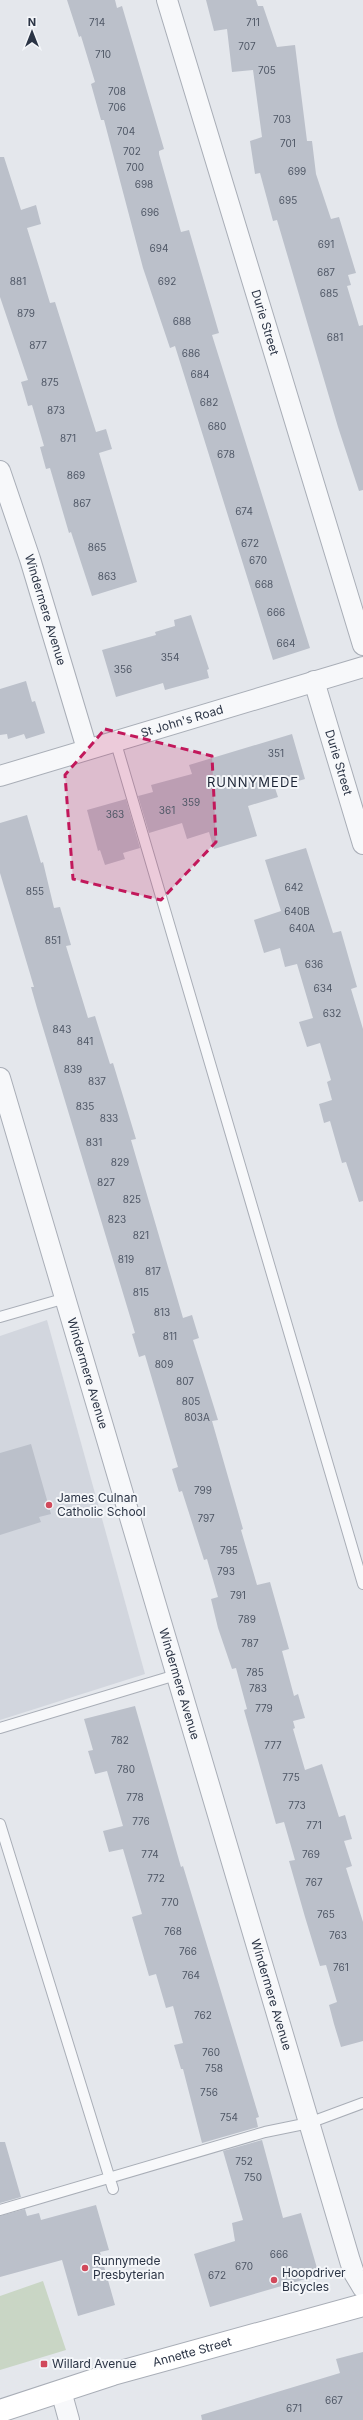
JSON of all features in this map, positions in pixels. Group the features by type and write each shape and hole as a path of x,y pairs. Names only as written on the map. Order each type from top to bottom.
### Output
{"street":[{"name":"Durie Street","path":"167,0 363,645"},
{"name":"Windermere Avenue","path":"0,471 30,559 87,749"},
{"name":"St John's Road","path":"0,776 115,740 363,667"},
{"name":"Durie Street","path":"314,681 363,844"},
{"name":"Windermere Avenue","path":"0,1078 354,2273 363,2288"},
{"name":"Annette Street","path":"0,2411 113,2374 363,2305"},
{"path":"61,2391 69,2420"}],"lane":[{"path":"115,740 363,1584"},
{"path":"0,1317 66,1298"},
{"path":"0,1728 176,1675"},
{"path":"0,1824 113,2189"},
{"path":"0,2210 265,2132 310,2123 363,2103"}],"highlighted area":[{"path":"105,729 212,756 216,842 161,900 73,879 65,775"}],"shaded area":[{"name":"James Culnan Catholic School","path":"47,1320 145,1674 0,1720 0,1336"}],"green space":[{"path":"43,2281 66,2350 0,2370 0,2296"}],"building":[{"path":"67,0 115,0 117,8 122,6 164,149 159,151 159,154 181,232 189,230 219,333 212,335 310,648 273,660 175,346 170,348 143,268 104,120 101,120 91,84 95,82 81,36 79,37"},
{"path":"206,0 256,0 258,6 263,6 277,47 295,45 307,141 312,141 316,174 331,219 339,217 356,273 348,275 351,285 347,286 359,326 363,325 363,490 359,491 338,427 277,220 273,221 260,173 255,174 250,141 262,137 253,70 232,72 227,29 214,31"},
{"path":"0,157 4,157 21,210 36,205 41,224 27,228 50,303 55,302 96,432 106,429 112,449 99,453 137,582 92,596 71,532 69,533 50,468 46,469 40,447 44,446 32,405 28,406 21,382 28,380 0,297"},
{"path":"191,615 209,669 207,670 209,678 165,690 163,683 116,697 102,650 156,635 155,632 175,626 174,620"},
{"path":"26,681 32,702 35,701 45,733 26,739 24,734 8,739 7,734 0,735 0,689"},
{"path":"292,734 305,779 275,788 278,797 248,806 257,836 214,849 209,832 187,839 182,823 149,833 138,796 153,792 151,785 192,774 189,765"},
{"path":"126,799 140,848 123,853 125,859 105,865 100,850 98,851 87,810"},
{"path":"27,815 41,863 43,862 54,908 60,907 71,945 66,946 88,1018 95,1016 110,1064 113,1063 136,1139 131,1140 183,1318 192,1315 199,1338 193,1340 218,1420 212,1421 243,1529 241,1530 257,1585 270,1582 289,1649 282,1651 294,1696 298,1694 305,1718 293,1721 295,1728 293,1729 305,1770 322,1764 339,1817 345,1815 352,1839 344,1841 352,1866 346,1868 363,1922 363,2041 341,2047 329,2005 337,2002 326,1965 320,1966 305,1917 289,1861 295,1860 284,1822 276,1824 244,1710 247,1709 236,1668 232,1669 218,1628 211,1599 218,1597 207,1559 204,1560 182,1491 179,1492 172,1469 178,1467 145,1355 139,1357 132,1334 135,1333 37,1008 31,987 34,987 0,873 0,823"},
{"path":"306,848 333,933 341,931 357,987 351,989 363,1029 363,1201 359,1202 346,1162 342,1163 330,1121 324,1123 319,1104 332,1100 327,1082 331,1080 320,1043 307,1047 299,1022 313,1018 297,964 285,967 280,948 264,953 254,920 281,911 265,860"},
{"path":"31,1444 51,1514 39,1517 41,1522 0,1535 0,1453"},
{"path":"135,1706 181,1867 183,1866 259,2117 256,2118 258,2127 202,2143 183,2069 181,2069 174,2045 183,2043 173,2006 166,2008 156,1974 149,1976 132,1917 142,1914 123,1849 109,1852 103,1831 123,1826 107,1771 95,1774 88,1751 93,1750 84,1719"},
{"path":"262,2140 283,2218 301,2213 319,2275 210,2307 194,2254 235,2241 232,2223 243,2220 223,2151"},
{"path":"0,2142 5,2142 21,2197 0,2203"},
{"name":"Runnymede Presbyterian","path":"96,2205 109,2250 100,2252 115,2305 78,2316 62,2260 0,2277 0,2216 25,2209 27,2216 39,2213 41,2220"},
{"path":"363,2352 363,2420 202,2420 201,2415 340,2373 336,2359"}],"place":[{"name":"James Culnan Catholic School","path":"49,1505"},
{"name":"Runnymede Presbyterian","path":"85,2268"},
{"name":"Hoopdriver Bicycles","path":"274,2280"},
{"name":"Willard Avenue","path":"44,2364"}],"district":[{"name":"RUNNYMEDE","path":"253,782"}]}
